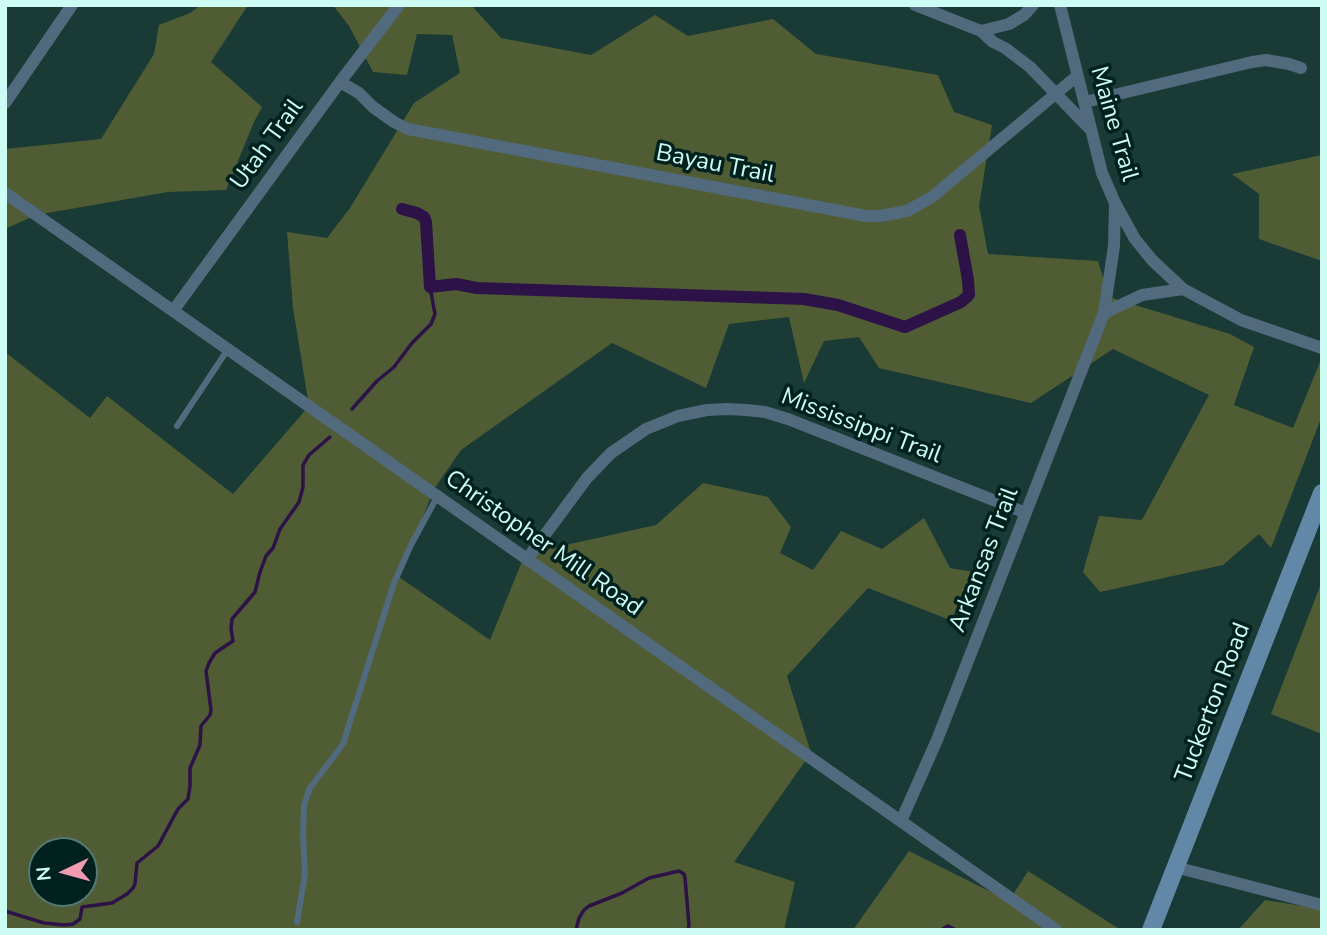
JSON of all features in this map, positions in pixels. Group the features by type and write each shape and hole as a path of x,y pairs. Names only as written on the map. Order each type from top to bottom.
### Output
{"main road":[{"name":"Tuckerton Road","path":"1151,930 1322,493"}],"street":[{"path":"5,103 72,5"},
{"name":"Utah Trail","path":"173,311 399,5"},
{"path":"915,5 981,31 1005,48 1030,67 1090,129"},
{"path":"981,31 1009,24 1024,15 1033,5"},
{"name":"Maine Trail","path":"1060,5 1102,173 1135,239 1168,277 1183,289 1250,324 1322,348"},
{"path":"1085,102 1252,62 1266,60 1301,68"},
{"path":"1056,93 1077,76"},
{"name":"Bayau Trail","path":"340,82 359,93 394,122 408,129 866,216 907,211 932,197 1056,93"},
{"name":"Christopher Mill Road","path":"5,193 1056,930"},
{"name":"Arkansas Trail","path":"901,821 937,740 1104,313 1114,246 1115,203"},
{"path":"1104,313 1142,295 1183,289"},
{"name":"Mississippi Trail","path":"527,559 587,478 611,453 646,429 678,416 707,410 765,412 788,419 1026,513"},
{"path":"1175,867 1322,905"}],"lane":[{"path":"177,426 228,349"},
{"path":"297,922 305,874 304,805 310,788 344,744 394,583 438,496"}],"green space":[{"path":"201,5 248,5 211,62 262,107 226,190 168,192 36,215 5,229 5,149 101,139 154,54 159,25 190,13"},
{"path":"333,5 471,5 501,38 591,55 655,15 688,36 773,19 816,54 938,75 954,112 992,125 979,206 988,254 1098,261 1109,297 1230,334 1254,347 1234,405 1293,428 1322,357 1322,416 1271,548 1259,534 1223,565 1100,592 1083,572 1099,516 1142,520 1209,395 1113,349 1031,403 879,368 859,337 824,341 804,383 789,317 729,324 706,388 612,343 461,450 434,489 399,577 490,640 525,554 656,525 703,483 768,497 791,527 780,553 813,570 841,531 882,549 924,518 950,568 980,573 950,620 868,588 787,676 811,753 734,862 795,882 784,930 5,930 5,352 90,418 107,396 233,494 309,406 293,308 287,232 327,238 350,208 414,103 460,73 452,35 417,34 407,75 373,72 349,26"},
{"path":"1322,155 1322,261 1259,239 1259,194 1232,174"},
{"path":"1322,581 1322,734 1271,714"},
{"path":"909,851 1009,901 1028,871 1121,930 853,930"},
{"path":"1265,900 1322,909 1322,930 1238,930"}],"waterway":[{"path":"402,209 417,213 424,217 426,222 430,287 456,284 477,288 804,299 838,305 905,327 961,302 969,295 960,235"},
{"path":"352,409 377,381 394,367 431,324 435,314 430,287"},
{"path":"5,911 44,923 73,924 80,919 82,907 112,903 133,888 137,863 158,846 178,809 188,799 190,768 200,745 201,726 211,710 206,671 209,663 215,653 233,641 232,619 255,592 266,556 273,548 280,529 299,502 303,487 303,465 309,455 330,437"},
{"path":"576,930 579,918 589,906 622,893 649,878 679,871 685,878 688,930"},
{"path":"941,930 948,926 956,930"}]}
